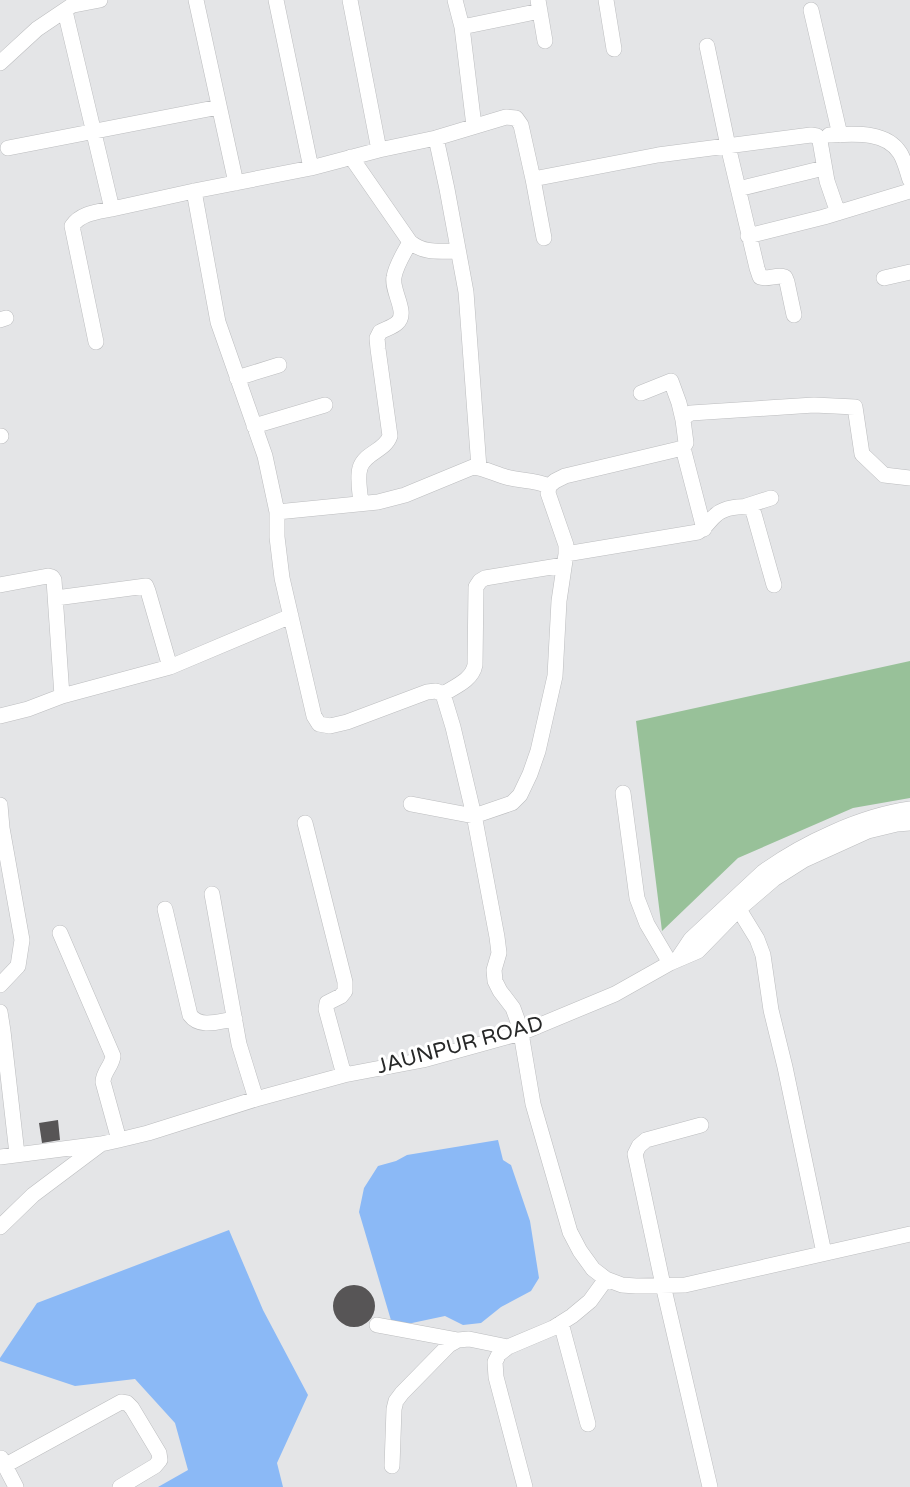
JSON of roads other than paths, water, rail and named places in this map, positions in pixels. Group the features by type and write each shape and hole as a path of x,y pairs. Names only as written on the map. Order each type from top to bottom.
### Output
{"street":[{"path":"0,63 37,29 73,5 100,0"},
{"path":"196,0 236,183"},
{"path":"276,0 310,168"},
{"path":"350,0 379,150"},
{"path":"455,0 462,27 474,126"},
{"path":"606,0 614,50"},
{"path":"73,5 93,132 112,209"},
{"path":"462,27 539,5 545,41"},
{"path":"811,10 840,135"},
{"path":"707,46 748,236 760,277 780,275 784,277 794,315"},
{"path":"8,148 219,107"},
{"path":"96,342 72,226 77,219 89,214 194,191 310,168 436,138 506,117 516,118 521,125 544,238"},
{"path":"533,179 658,155 811,135 866,135 878,137 900,153 910,180"},
{"path":"817,136 820,141 827,182 838,213"},
{"path":"436,138 466,292 479,468"},
{"path":"351,157 410,242 426,251 458,251"},
{"path":"738,189 825,168"},
{"path":"194,191 218,322 264,456 277,512 280,567 314,716 319,724 330,726 347,722 427,692 436,691 443,694 474,816 497,937 499,953 494,970 495,981 513,1008 521,1034 533,1104 570,1232 580,1251 593,1269 606,1279 622,1285 685,1285 910,1234"},
{"path":"748,236 838,213 910,191"},
{"path":"361,503 359,471 361,465 388,443 390,436 378,338 380,332 397,324 401,318 402,310 393,279 410,242"},
{"path":"884,278 910,272"},
{"path":"237,378 279,364"},
{"path":"641,393 671,381 684,420 686,443 683,447 704,529"},
{"path":"254,426 326,405"},
{"path":"684,420 686,416 699,412 813,405 855,407 862,454 885,475 910,478"},
{"path":"411,804 474,816 512,803 520,795 538,751 555,676 559,601 566,545 548,493 549,486 565,476 683,447"},
{"path":"277,512 378,501 405,495 467,468 479,468 510,478 537,481 549,486"},
{"path":"443,694 474,672 476,587 485,578 698,532 704,529 719,512 771,498"},
{"path":"746,506 751,508 754,514 774,585"},
{"path":"0,585 48,576 54,580 62,696"},
{"path":"56,598 146,586 170,667"},
{"path":"0,716 37,706 62,696 170,667 291,616"},
{"path":"623,794 637,898 647,924 673,962"},
{"path":"0,805 1,828 22,940 18,966 1,982"},
{"path":"824,1253 771,1010 762,955 757,939 736,905 763,872 821,838 868,819 910,809"},
{"path":"305,823 345,982 345,991 341,996 327,1003 326,1009 344,1075"},
{"name":"JAUNPUR ROAD","path":"0,1157 119,1140 344,1075 423,1060 521,1034 615,994 698,951 736,905 804,860 868,831 910,823"},
{"path":"212,894 243,1061 256,1099"},
{"path":"165,909 190,1015 194,1021 201,1024 234,1019"},
{"path":"60,933 112,1056 103,1082 119,1140"},
{"path":"0,1012 17,1154"},
{"path":"701,1125 646,1140 635,1154 710,1487"},
{"path":"0,1227 33,1196 101,1144"},
{"path":"525,1487 495,1377 495,1362 499,1354 508,1347 553,1328 572,1316 590,1301 606,1279"},
{"path":"561,1323 588,1424"},
{"path":"378,1325 508,1347"},
{"path":"392,1466 393,1409 396,1401 449,1345 458,1340"},
{"path":"16,1487 2,1461 121,1402 127,1403 132,1408 159,1453 160,1460 155,1466 120,1487"}],"water":[{"path":"498,1140 503,1160 511,1165 530,1221 539,1278 531,1291 501,1307 481,1323 463,1325 445,1316 393,1327 359,1212 364,1188 378,1166 407,1155"},
{"path":"229,1230 263,1310 308,1395 277,1463 283,1487 158,1487 188,1470 175,1423 135,1379 75,1386 0,1361 0,1358 37,1303"}]}
